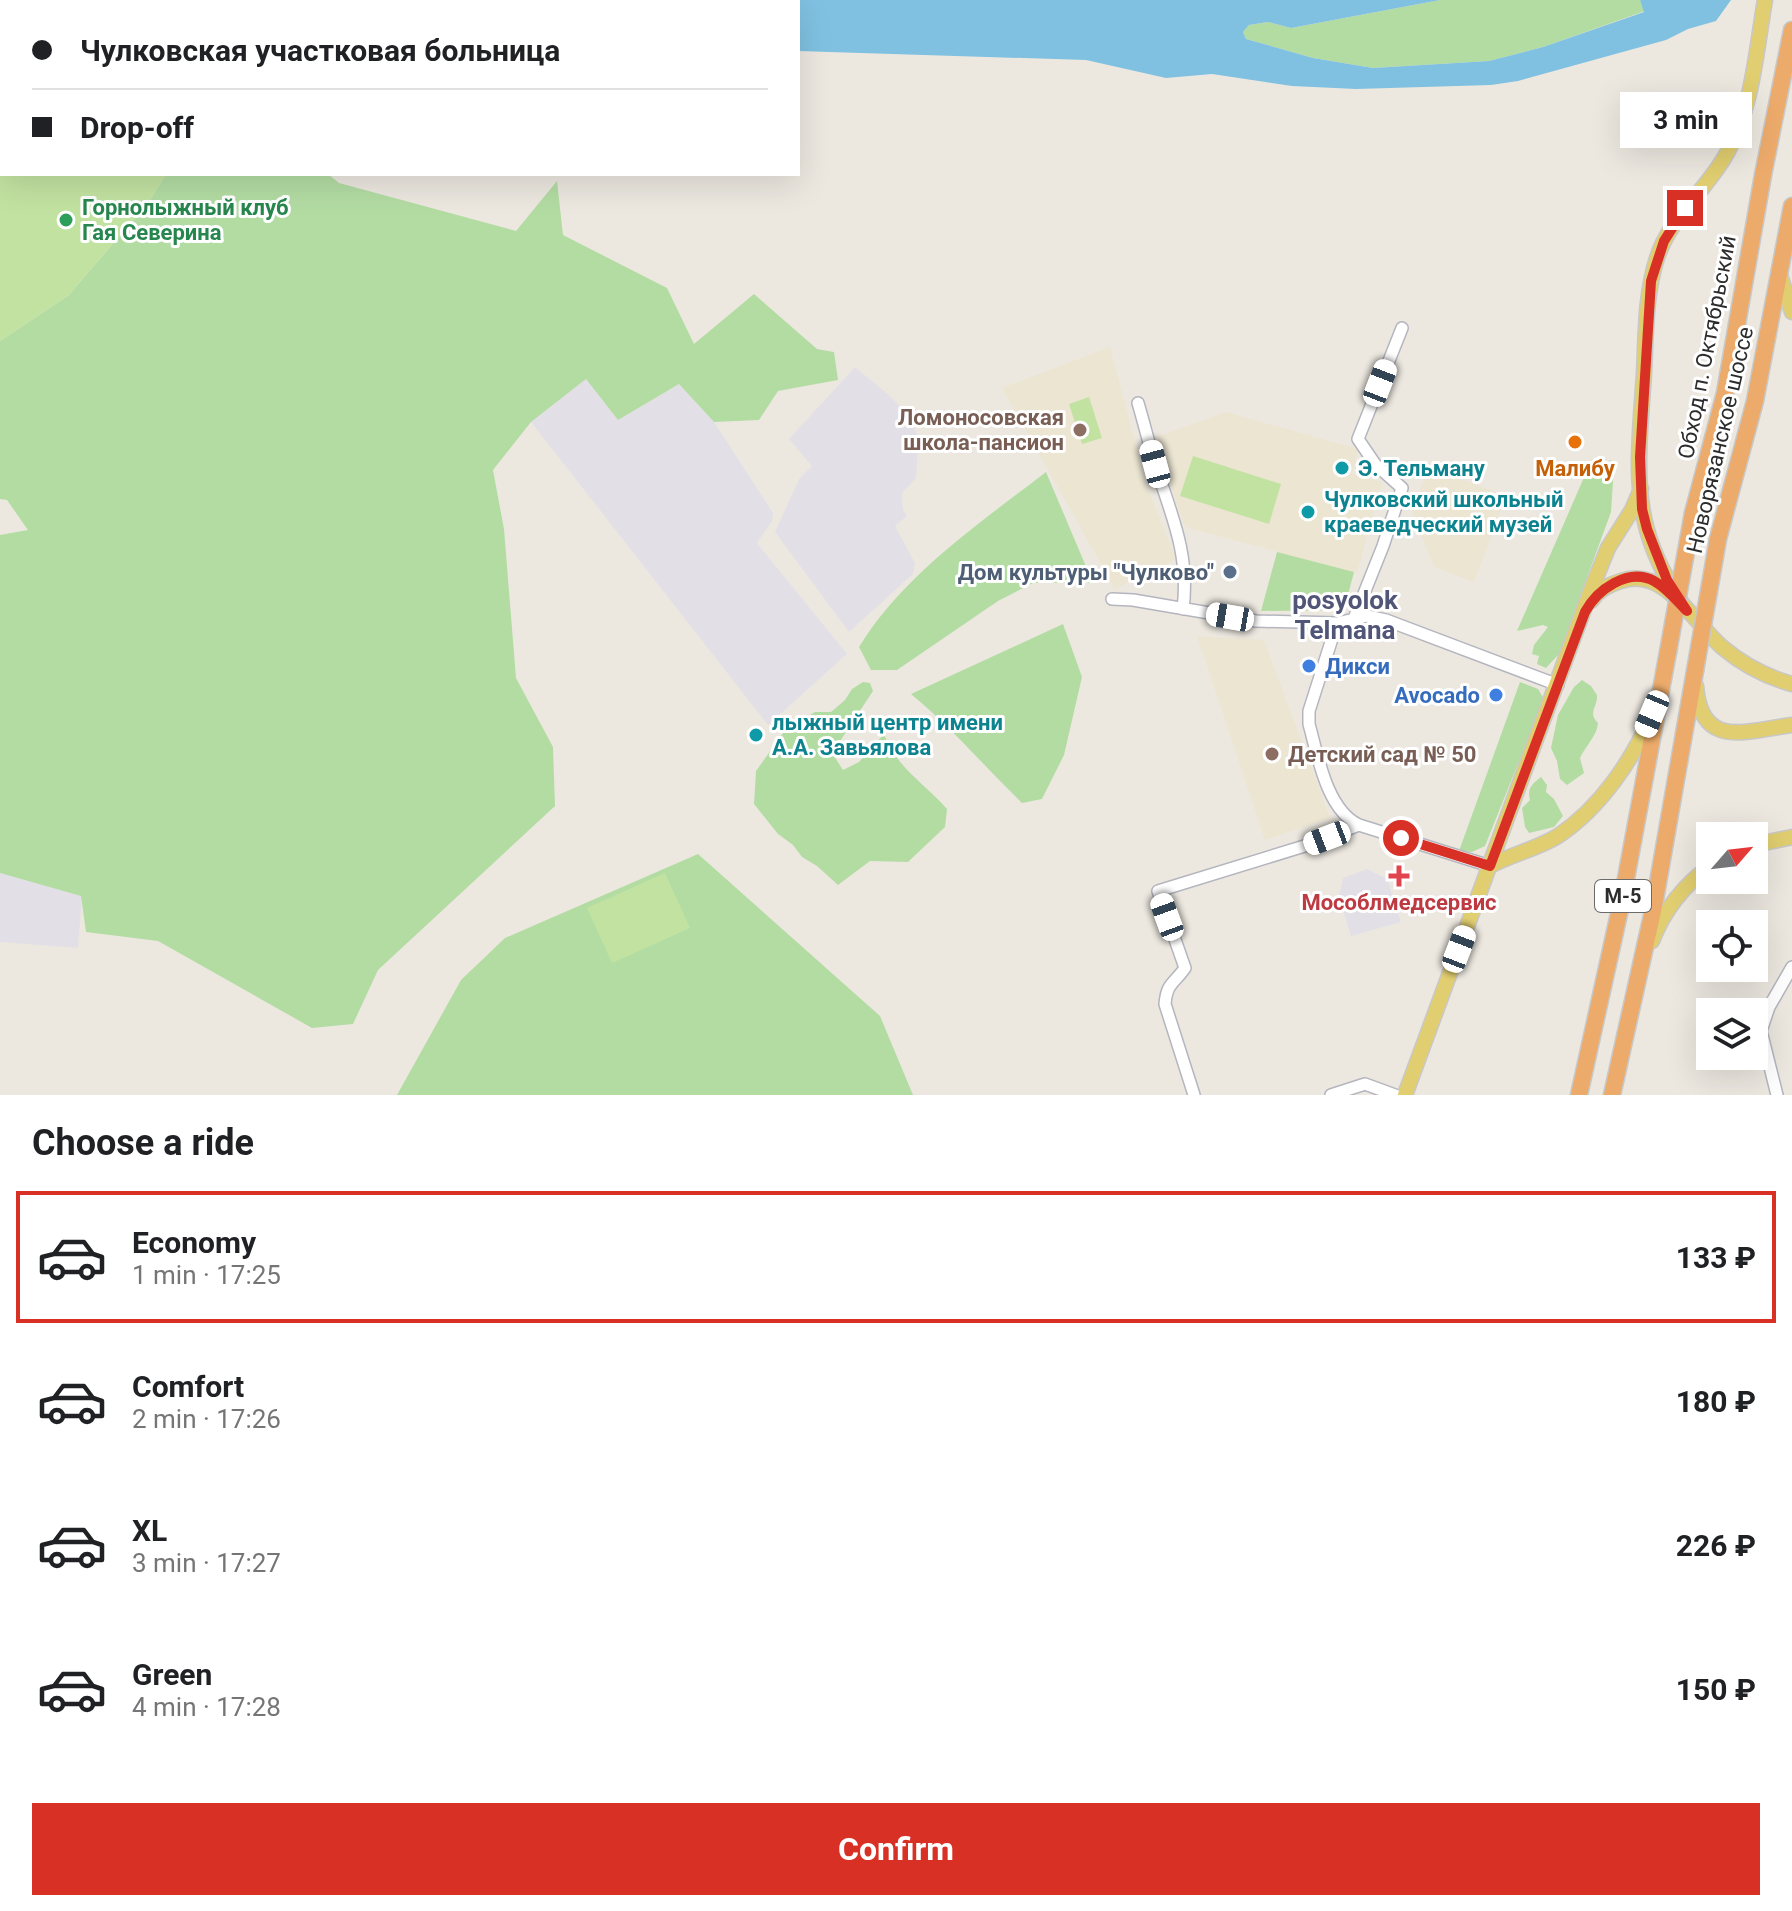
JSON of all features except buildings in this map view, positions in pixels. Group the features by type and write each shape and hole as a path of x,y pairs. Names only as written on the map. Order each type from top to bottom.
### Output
{"highway":[{"name":"Обход п. Октябрьский","path":"1579,1095 1622,900 1693,513 1725,393 1792,30"},
{"name":"М-5","path":"1779,272 1792,206"},
{"name":"Новорязанское шоссе","path":"1612,1094 1641,967 1718,539 1755,401 1779,272"}],"main road":[{"path":"1687,611 1667,580 1651,544 1642,509 1646,331 1651,281 1657,257 1675,223 1715,172 1738,131 1747,104 1765,0"},
{"path":"1779,272 1792,312"},
{"path":"1405,1095 1608,548 1641,489"},
{"path":"1585,612 1594,596 1607,586 1641,577 1659,585 1724,649 1765,674 1792,684"},
{"path":"1695,671 1699,707 1711,727 1729,733 1792,725"},
{"path":"1490,866 1558,835 1596,801 1628,762 1660,697"},
{"path":"1506,824 1514,839 1530,848"},
{"path":"1768,842 1792,837"},
{"path":"1641,967 1658,924 1682,890 1696,878"}],"street":[{"path":"1353,621 1402,488 1375,464 1358,439 1402,328"},
{"path":"1138,403 1178,530 1186,583 1183,609"},
{"path":"1112,599 1256,621 1337,623 1367,616 1386,620 1558,685"},
{"path":"1337,623 1309,711 1309,724 1336,807 1347,820 1359,825 1490,866"},
{"path":"1194,1095 1165,1004 1166,990 1185,968 1158,891 1311,844 1359,825"},
{"path":"1777,1095 1761,1031 1769,1007 1792,967"},
{"path":"1331,1095 1365,1084 1395,1095"}],"shaded area":[{"name":"Ломоносовская школа-пансион","path":"1110,347 1147,487 1176,559 1115,589 1002,388"},
{"path":"855,367 907,414 919,438 916,478 902,493 903,510 907,516 895,526 915,563 913,574 849,632 775,532 799,479 812,466 789,439"},
{"path":"586,379 618,420 679,384 714,422 773,513 772,521 757,543 847,654 768,725 531,422"},
{"path":"1226,412 1358,449 1352,474 1382,482 1357,573 1185,527 1154,438"},
{"path":"1429,467 1506,496 1474,582 1434,567 1412,511"},
{"name":"Детский сад № 50","path":"1197,636 1264,640 1330,818 1265,840"},
{"path":"1367,869 1387,879 1401,922 1351,936 1339,896 1343,878"},
{"path":"0,873 82,896 78,948 0,942"}],"green space":[{"path":"1440,0 1640,0 1645,11 1543,47 1489,61 1373,68 1313,58 1246,39 1243,32 1249,25 1268,22 1291,28"},
{"name":"Горнолыжный клуб Гая Северина","path":"0,176 165,176 150,200 69,295 0,341"},
{"path":"165,176 330,176 339,183 516,231 557,181 563,235 667,288 694,344 754,294 817,349 834,352 838,380 778,391 759,420 714,422 679,384 618,420 586,379 531,422 493,470 504,529 516,678 553,747 555,806 378,970 353,1024 312,1028 158,941 86,932 81,896 0,873 0,535 28,530 7,500 0,499 0,341 69,295 150,200"},
{"path":"1089,397 1102,438 1082,444 1069,404"},
{"path":"1193,456 1281,484 1269,524 1180,496"},
{"path":"1592,459 1600,466 1611,460 1614,466 1611,512 1559,654 1546,668 1537,664 1539,656 1532,654 1534,645 1548,627 1543,625 1517,631"},
{"path":"1046,472 1093,583 1033,583 998,601 897,670 871,670 859,647 898,596 945,551"},
{"path":"1277,552 1354,572 1344,610 1261,611"},
{"path":"1063,624 1082,677 1064,755 1042,799 1022,803 911,694"},
{"path":"1582,680 1597,695 1593,713 1598,723 1580,758 1584,773 1567,785 1560,779 1551,748 1558,715 1574,687"},
{"path":"863,682 870,683 873,691 842,738 834,756 843,770 859,762 884,734 904,766 947,809 945,827 908,862 870,861 838,885 778,834 754,804 756,771 786,729 815,712 831,712 852,689"},
{"path":"1520,682 1538,689 1544,699 1485,846 1472,852 1459,851"},
{"path":"1541,777 1547,785 1546,792 1554,799 1563,816 1554,827 1529,833 1522,808 1530,800 1531,787"},
{"path":"698,854 880,1016 913,1095 397,1095 461,980 505,938"},
{"path":"665,873 690,928 612,963 587,908"}],"water":[{"path":"800,0 1440,0 1291,28 1268,22 1249,25 1243,32 1246,39 1313,58 1373,68 1489,61 1543,47 1644,12 1640,0 1731,0 1716,21 1688,29 1666,40 1518,81 1491,85 1356,89 1292,86 1212,74 1166,78 1086,60 800,51"}],"place":[{"name":"Горнолыжный клуб Гая Северина","path":"66,220"},
{"name":"Ломоносовская школа-пансион","path":"1080,430"},
{"name":"Малибу","path":"1575,442"},
{"name":"Э. Тельману","path":"1342,468"},
{"name":"Чулковский школьный краеведческий музей","path":"1308,512"},
{"name":"Дом культуры \"Чулково\"","path":"1230,572"},
{"name":"Дикси","path":"1309,666"},
{"name":"Avocado","path":"1496,695"},
{"name":"лыжный центр имени А.А. Завьялова","path":"756,735"},
{"name":"Детский сад № 50","path":"1272,754"},
{"name":"Мособлмедсервис","path":"1399,876"}],"district":[{"name":"posyolok Telmana","path":"1345,615"}],"route":[{"path":"1401,838 1490,866 1585,612 1594,596 1617,582 1647,578 1667,590 1687,611 1667,580 1651,544 1642,509 1640,457 1651,281 1664,241 1685,208"}]}
